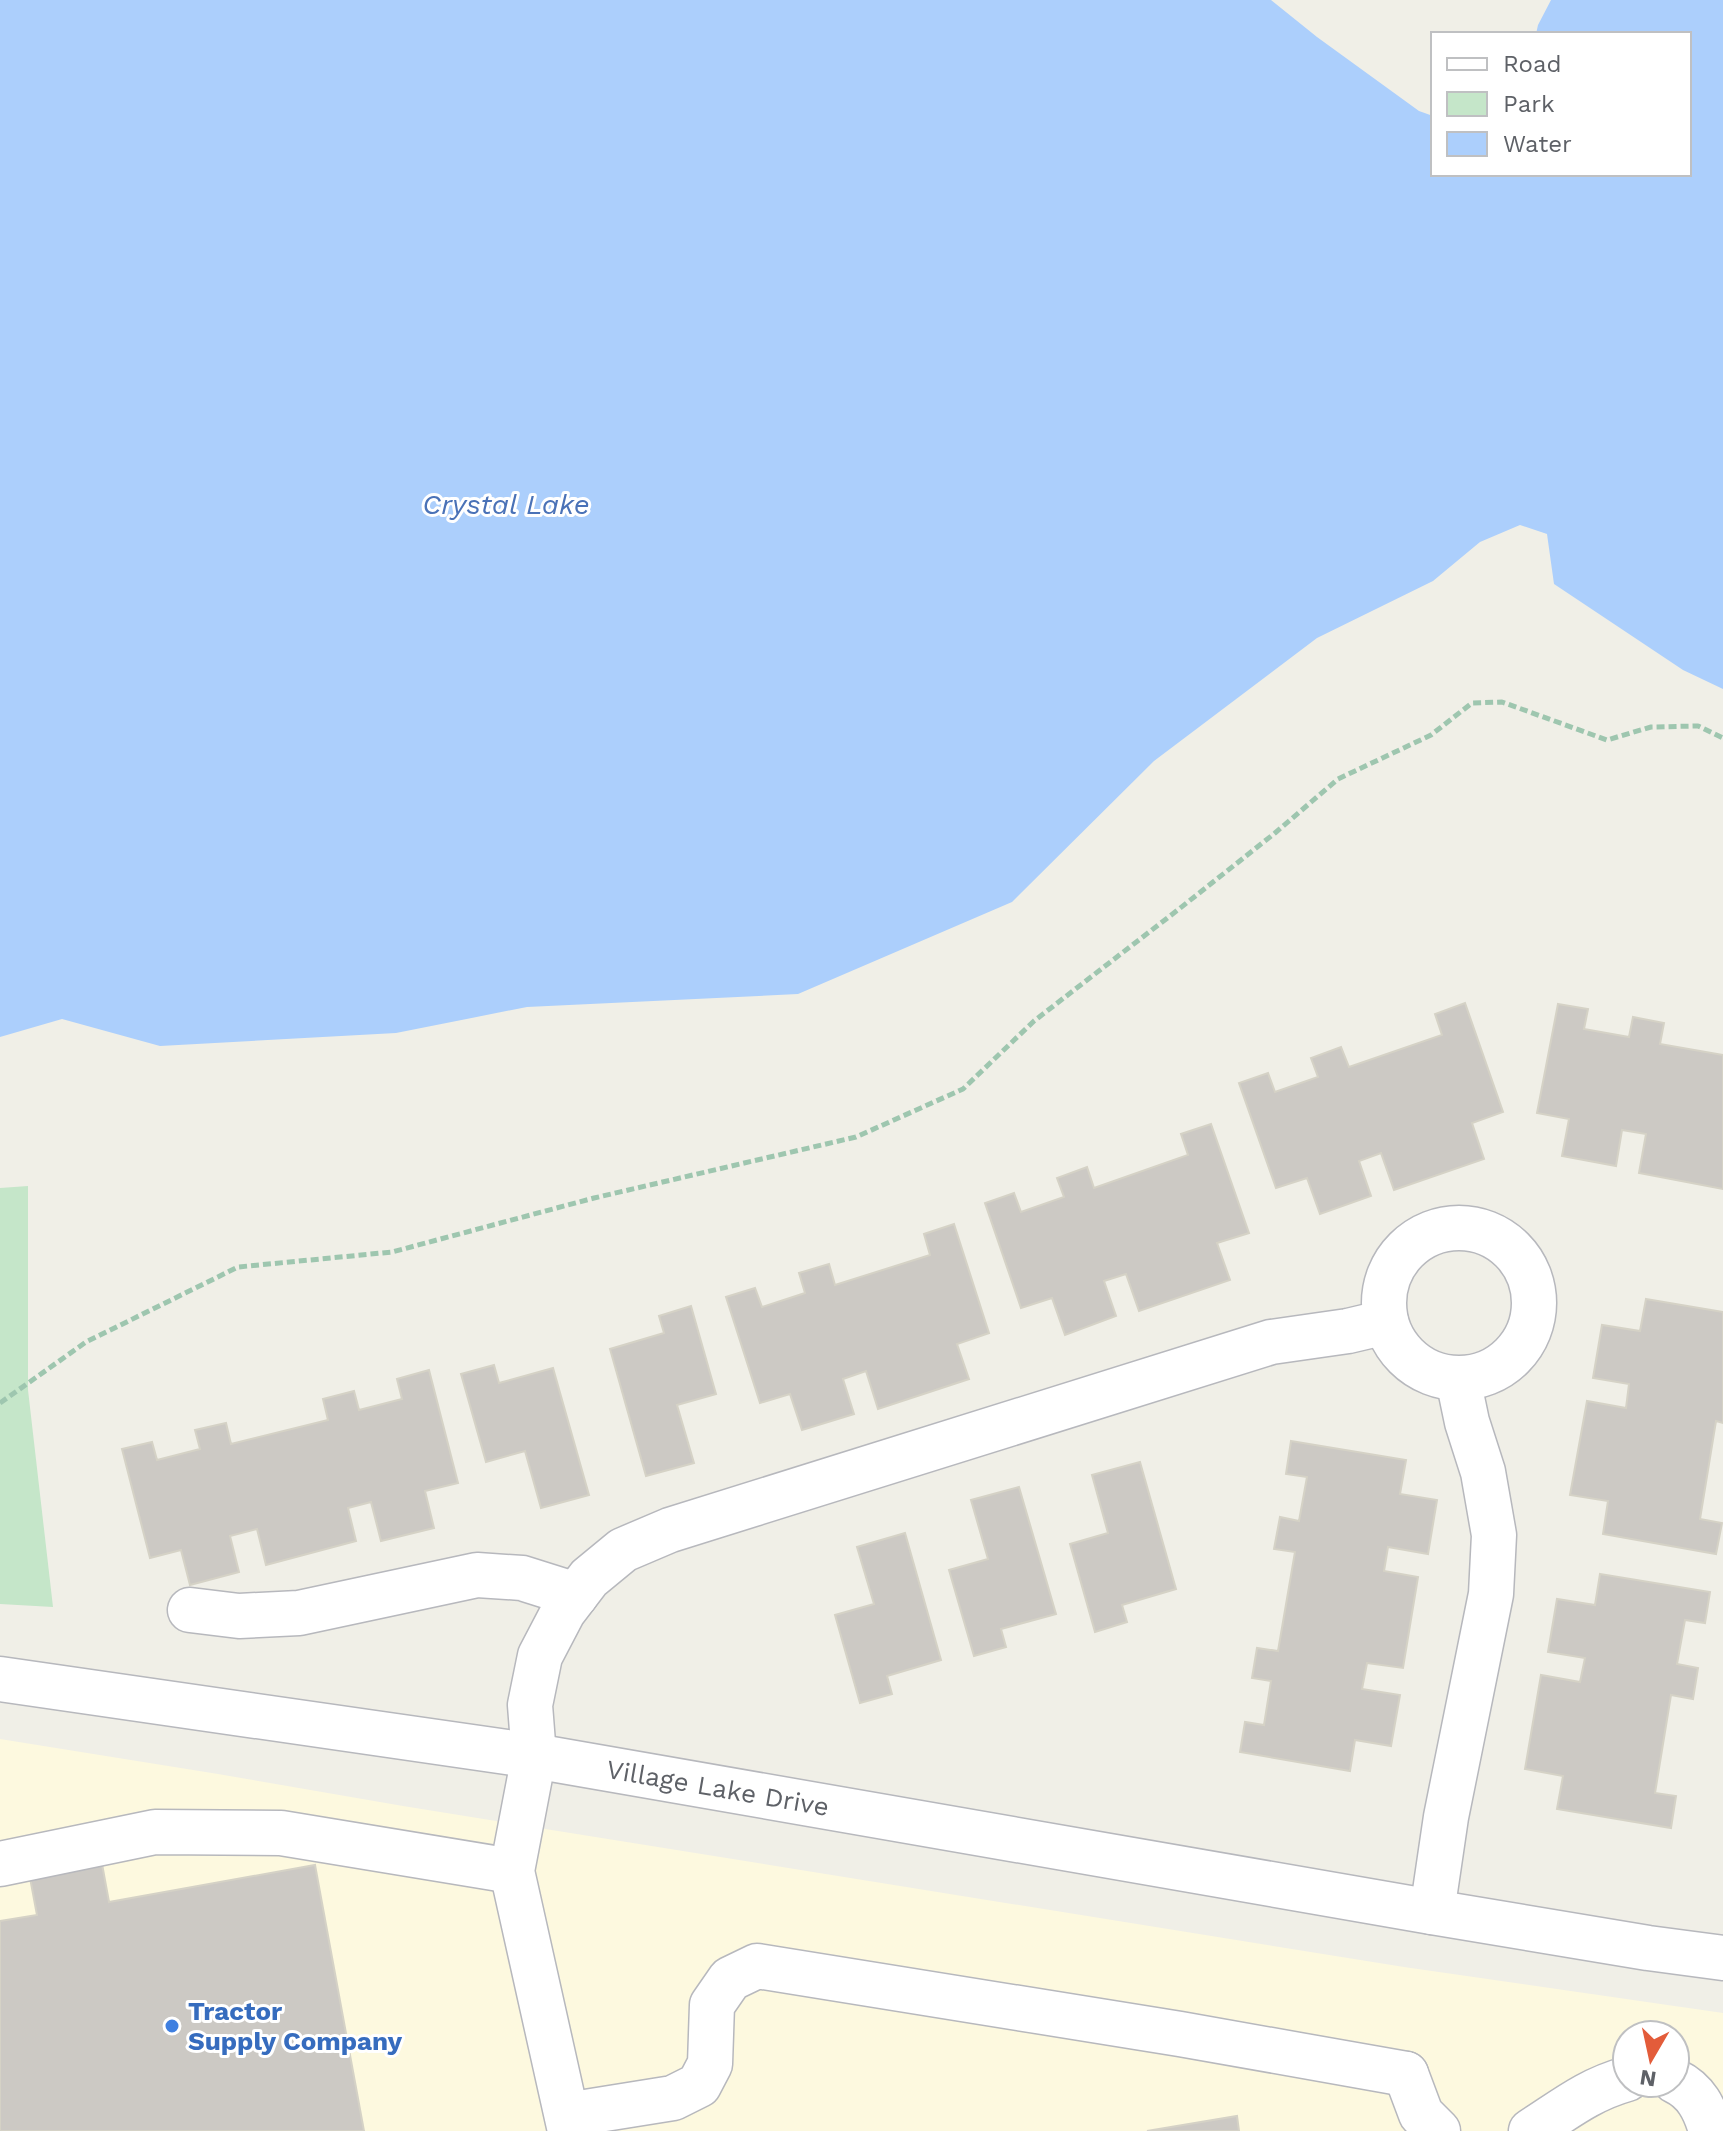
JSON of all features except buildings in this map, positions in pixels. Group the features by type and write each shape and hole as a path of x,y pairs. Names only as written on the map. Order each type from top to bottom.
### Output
{"street":[{"path":"1448,1228 1475,1228 1502,1240 1521,1258 1532,1283 1535,1309 1528,1334 1507,1362 1484,1375 1458,1379 1432,1374 1409,1361 1389,1334 1382,1308 1385,1282 1402,1252 1423,1236 1448,1228"},
{"path":"1386,1322 1271,1342 670,1530 623,1550 589,1578 563,1612 540,1656 530,1705 534,1756 512,1871 568,2123 673,2098 699,2085 710,2064 712,2005 730,1979 757,1966 1406,2074"},
{"path":"1432,1912 1446,1817 1491,1594 1494,1535 1483,1472 1467,1422 1458,1379"},
{"path":"190,1610 239,1616 299,1613 477,1575 522,1578 576,1595"},
{"name":"Village Lake Drive","path":"0,1679 534,1756 1432,1912 1723,1958"},
{"path":"0,1864 155,1832 281,1833 512,1871"},
{"path":"1394,2131 1406,2074"},
{"path":"1406,2074 1421,2114 1438,2131"},
{"path":"1531,2131 1587,2094 1611,2083"},
{"path":"1691,2092 1707,2115 1711,2131"}],"path":[{"path":"0,1403 86,1342 238,1267 392,1252 594,1198 856,1137 963,1089 1034,1021 1191,900 1338,779 1431,735 1472,703 1502,702 1607,740 1651,727 1698,726 1723,738"}],"shaded area":[{"path":"0,1739 1404,1967 1723,2013 1723,2131 0,2131"}],"green space":[{"path":"28,1186 28,1390 53,1607 0,1604 0,1188"}],"water":[{"name":"Crystal Lake","path":"0,0 1271,0 1419,111 1431,115 1431,176 1691,176 1691,32 1536,32 1551,0 1723,0 1723,689 1683,670 1554,584 1547,534 1520,525 1480,542 1433,581 1317,638 1154,761 1012,902 798,994 527,1007 396,1033 160,1046 62,1019 0,1037"}],"place":[{"name":"Tractor Supply Company","path":"172,2026"}]}
